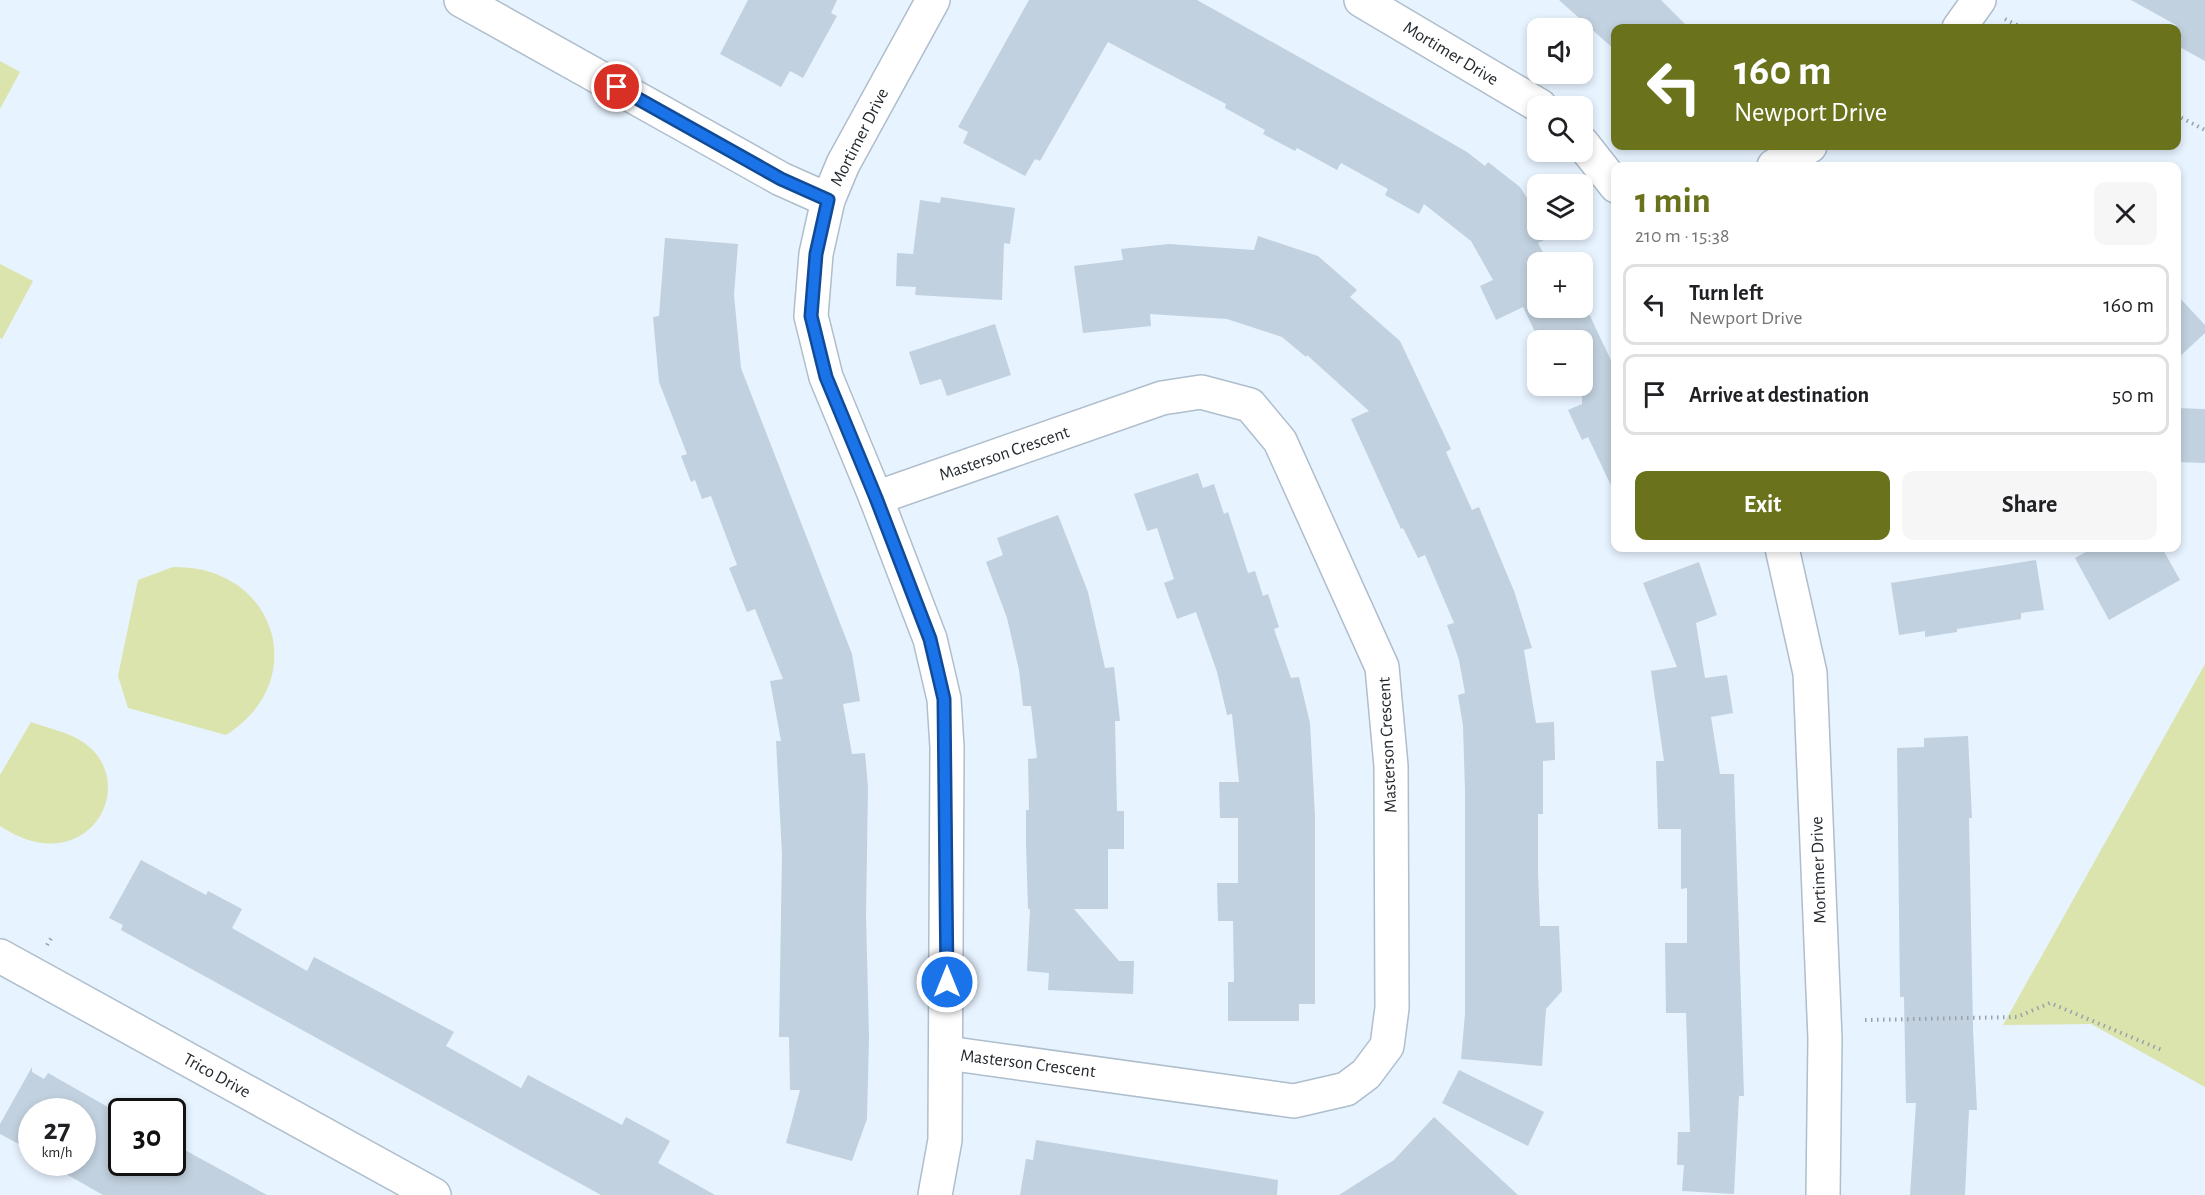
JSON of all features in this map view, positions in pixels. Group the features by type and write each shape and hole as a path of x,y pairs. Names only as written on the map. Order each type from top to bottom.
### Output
{"street":[{"name":"Mortimer Drive","path":"933,0 843,164 828,200 816,254 811,316 826,377 876,498 930,639 944,699 947,1053 945,1140 935,1195"},
{"name":"Mortimer Drive","path":"1361,0 1527,98"},
{"path":"470,2 781,179 828,200"},
{"path":"1965,24 1989,8"},
{"path":"1781,162 1803,150"},
{"path":"1593,157 1611,180"},
{"name":"Masterson Crescent","path":"876,498 1162,398 1201,392 1250,405 1280,441 1382,667 1391,766 1392,1008 1388,1046 1366,1074 1346,1089 1294,1101 947,1053"},
{"name":"Mortimer Drive","path":"1783,552 1810,673 1825,1039 1823,1195"},
{"name":"Trico Drive","path":"0,956 434,1195"}],"path":[{"path":"1989,8 2016,24"},
{"path":"2181,118 2205,130"},
{"path":"1864,1020 2017,1017 2050,1003 2164,1051"}],"green space":[{"path":"0,61 20,72 0,109"},
{"path":"0,264 33,281 2,339 0,338"},
{"path":"173,567 208,571 237,585 258,605 270,630 274,657 269,685 253,712 226,735 128,708 118,676 138,580"},
{"path":"2205,664 2205,1087 2091,1024 2003,1025"},
{"path":"31,722 83,742 100,760 108,781 106,802 97,821 80,836 58,843 31,841 0,826 0,775"}],"building":[{"path":"748,0 837,0 831,13 837,16 803,78 790,71 781,87 720,54"},
{"path":"1029,0 1197,0 1415,122 1467,152 1485,166 1488,162 1520,187 1527,198 1527,240 1544,240 1538,243 1543,252 1527,252 1527,315 1523,307 1496,320 1480,286 1493,280 1471,241 1424,204 1419,214 1385,195 1388,189 1341,163 1337,170 1297,148 1295,151 1263,134 1265,130 1225,108 1226,104 1108,42 1040,161 1035,159 1025,176 963,143 968,132 958,127"},
{"path":"1559,0 1661,0 1685,24 1611,24 1611,47 1593,30 1593,18 1579,18"},
{"path":"2131,0 2205,0 2205,61 2181,48 2181,24 2174,24"},
{"path":"941,197 1015,208 1010,244 1004,243 1002,300 915,295 916,287 896,286 897,253 913,254 920,200 940,203"},
{"path":"1258,236 1318,256 1357,290 1350,297 1400,341 1451,449 1446,452 1472,510 1479,507 1514,591 1532,648 1524,650 1536,723 1554,722 1555,760 1543,761 1543,814 1538,814 1538,872 1540,926 1559,926 1562,991 1546,1009 1542,1066 1461,1059 1465,1014 1465,791 1463,726 1458,695 1465,693 1459,660 1447,625 1454,623 1425,555 1418,558 1403,528 1401,529 1351,419 1369,411 1307,355 1306,357 1282,337 1227,319 1150,314 1151,326 1083,333 1074,266 1123,260 1121,249 1169,244 1254,250"},
{"path":"665,238 738,244 734,295 741,368 852,654 860,701 843,704 852,754 865,753 868,787 866,915 869,1037 867,1119 852,1161 786,1143 800,1090 790,1090 789,1037 779,1037 782,854 776,741 781,741 770,681 783,679 755,609 747,612 729,568 737,565 711,496 702,499 695,480 691,482 681,456 687,454 659,382 653,317 659,316"},
{"path":"2181,299 2205,325 2205,333 2181,355"},
{"path":"1528,318 1591,318 1611,360 1611,485 1588,437 1582,440 1568,410 1582,404 1582,396 1593,396 1593,330 1534,330"},
{"path":"995,324 1011,375 947,396 941,379 920,385 909,352"},
{"path":"2181,408 2205,409 2205,463 2181,462"},
{"path":"1198,473 1203,488 1214,484 1224,514 1228,512 1248,573 1255,571 1263,596 1268,594 1279,627 1274,629 1291,678 1299,677 1310,723 1315,816 1315,1004 1299,1004 1299,1021 1228,1021 1228,982 1234,982 1233,921 1218,921 1217,883 1238,883 1238,818 1220,818 1219,782 1239,782 1232,714 1227,715 1217,672 1196,612 1177,619 1164,583 1174,579 1157,528 1147,531 1134,494"},
{"path":"1058,515 1088,592 1105,668 1114,667 1120,721 1115,721 1117,811 1124,811 1124,849 1108,849 1108,909 1074,909 1119,961 1134,961 1133,994 1048,990 1049,973 1027,971 1030,909 1028,909 1026,843 1026,810 1029,810 1028,759 1037,758 1031,706 1023,706 1019,670 1007,618 986,562 1003,555 997,538"},
{"path":"2086,552 2164,552 2180,580 2109,620 2075,558"},
{"path":"2036,560 2044,610 2021,613 2021,619 1957,629 1957,632 1925,637 1925,631 1899,635 1891,583"},
{"path":"1699,562 1717,615 1696,623 1705,678 1727,675 1733,713 1711,717 1720,774 1734,774 1744,1096 1739,1096 1734,1194 1682,1191 1684,1165 1677,1165 1678,1132 1690,1132 1686,1013 1666,1013 1665,943 1687,943 1687,888 1681,889 1681,829 1658,829 1656,761 1664,761 1651,671 1677,667 1643,583"},
{"path":"1968,736 1972,818 1969,818 1973,1029 1977,1110 1969,1110 1965,1195 1910,1195 1916,1103 1906,1103 1904,997 1900,997 1897,748 1924,747 1924,738"},
{"path":"141,860 206,895 208,891 242,909 232,928 307,971 314,957 454,1032 446,1046 521,1088 528,1075 622,1125 626,1117 670,1141 658,1163 715,1195 601,1195 121,930 123,925 109,918"},
{"path":"32,1067 32,1072 44,1079 48,1073 92,1098 18,1098 18,1144 0,1134 0,1124"},
{"path":"1459,1070 1544,1112 1528,1146 1442,1103"},
{"path":"96,1100 108,1107 108,1176 186,1176 186,1151 267,1195 103,1195 70,1176 96,1176"},
{"path":"1434,1117 1518,1195 1339,1195 1394,1160"},
{"path":"1036,1140 1278,1180 1277,1195 1020,1195 1026,1159 1033,1160"}],"route":[{"path":"617,87 781,179 828,200 816,254 811,316 826,377 876,498 930,639 944,699 947,747 947,982"}]}
